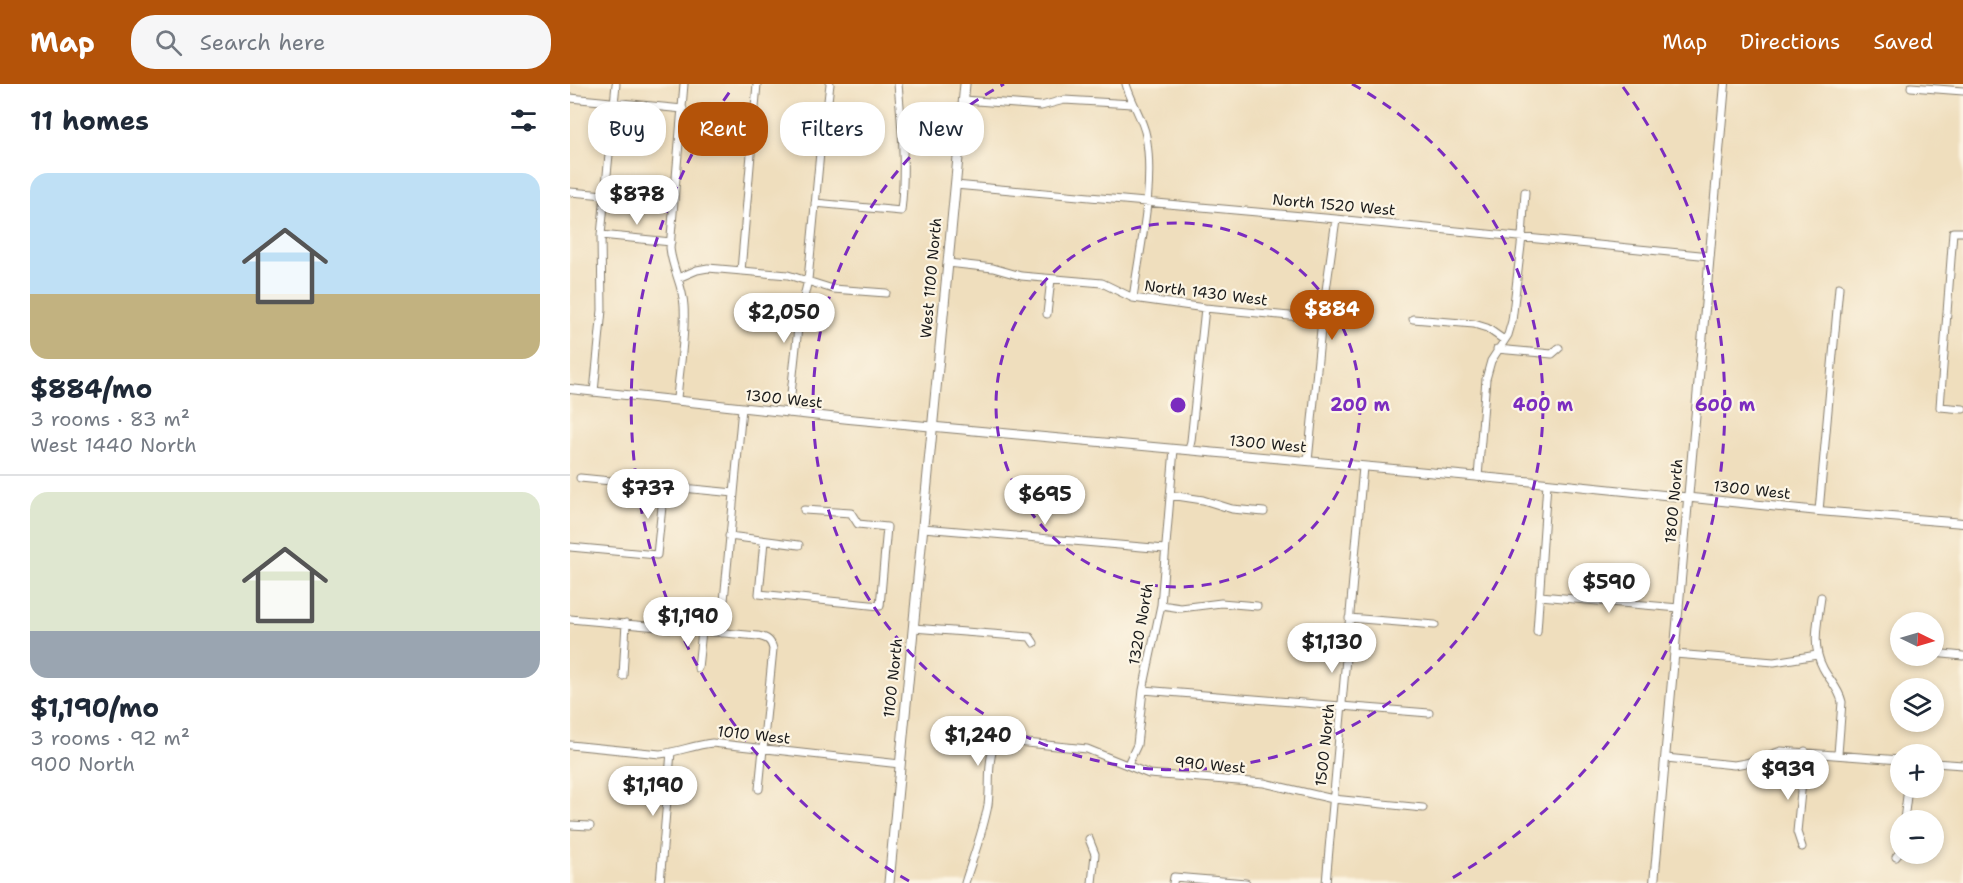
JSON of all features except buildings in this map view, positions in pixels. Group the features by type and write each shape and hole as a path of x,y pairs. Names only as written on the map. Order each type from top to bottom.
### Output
{"main road":[{"name":"West 1100 North","path":"964,100 965,84"},
{"name":"West 1100 North","path":"928,476 958,156"},
{"name":"1100 North","path":"890,883 928,476"}],"street":[{"path":"570,98 614,102 616,84"},
{"path":"683,102 684,84"},
{"path":"741,271 757,84"},
{"path":"789,413 799,318 808,280 821,142 830,84"},
{"path":"898,84 900,102"},
{"path":"1126,84 1132,104 1146,132 1149,155 1146,203 1133,298"},
{"name":"1800 North","path":"1654,883 1725,84"},
{"path":"1911,87 1963,91"},
{"path":"964,100 1041,106 1064,100 1132,104"},
{"path":"594,392 602,310 601,235 609,156"},
{"path":"677,399 685,308 681,283 671,262 679,156"},
{"path":"815,203 901,211 903,156"},
{"name":"North 1520 West","path":"955,185 1336,219 1710,256"},
{"path":"570,192 605,195"},
{"path":"1478,477 1486,379 1491,361 1508,336 1512,321 1525,192"},
{"path":"1308,461 1322,319 1336,219"},
{"path":"1963,232 1953,232 1940,407 1963,409"},
{"path":"601,235 671,242"},
{"name":"North 1430 West","path":"948,263 993,267 1021,276 1102,283 1133,298 1205,308 1322,319"},
{"path":"678,278 708,268 788,275 833,289 886,293"},
{"path":"1047,314 1051,279"},
{"path":"1820,511 1839,287"},
{"path":"1189,450 1205,308"},
{"path":"1413,320 1474,324 1487,328 1504,340"},
{"path":"1497,349 1552,354 1559,348"},
{"name":"1300 West","path":"570,389 933,427 1963,523"},
{"path":"721,633 742,408"},
{"name":"1320 North","path":"1128,764 1137,745 1143,690 1161,605 1174,449"},
{"name":"1500 North","path":"1326,883 1363,467"},
{"path":"580,478 734,493"},
{"path":"1537,632 1546,483"},
{"path":"570,547 657,555 664,487"},
{"path":"1170,495 1203,500 1232,509 1264,512"},
{"path":"764,541 759,594 879,606 887,527 858,524 851,513 804,510"},
{"path":"923,528 1165,549"},
{"path":"729,536 799,545"},
{"path":"1540,596 1679,608"},
{"path":"1821,597 1815,641 1822,667 1840,693 1842,702 1838,754"},
{"path":"1161,605 1181,608 1221,603 1257,606"},
{"path":"1349,618 1435,625"},
{"path":"570,619 765,637 771,641 773,649 759,789"},
{"path":"623,676 626,623"},
{"path":"913,628 1030,637 1034,643"},
{"path":"698,668 702,631"},
{"path":"1675,654 1774,662 1817,655"},
{"path":"1944,654 1963,656"},
{"path":"1143,690 1342,704 1429,713"},
{"name":"990 West","path":"965,883 983,828 988,802 992,749 997,740 1087,748 1149,774 1264,783 1333,799 1424,808"},
{"name":"1010 West","path":"570,745 660,753 712,743 900,764"},
{"path":"1666,758 1734,765 1780,751 1805,751 1890,759"},
{"path":"1802,847 1797,832 1805,751"},
{"path":"660,883 671,752"},
{"path":"1944,763 1963,765"},
{"path":"570,825 590,826"},
{"path":"1089,838 1095,854 1092,883"},
{"path":"1173,880 1246,883"}]}
